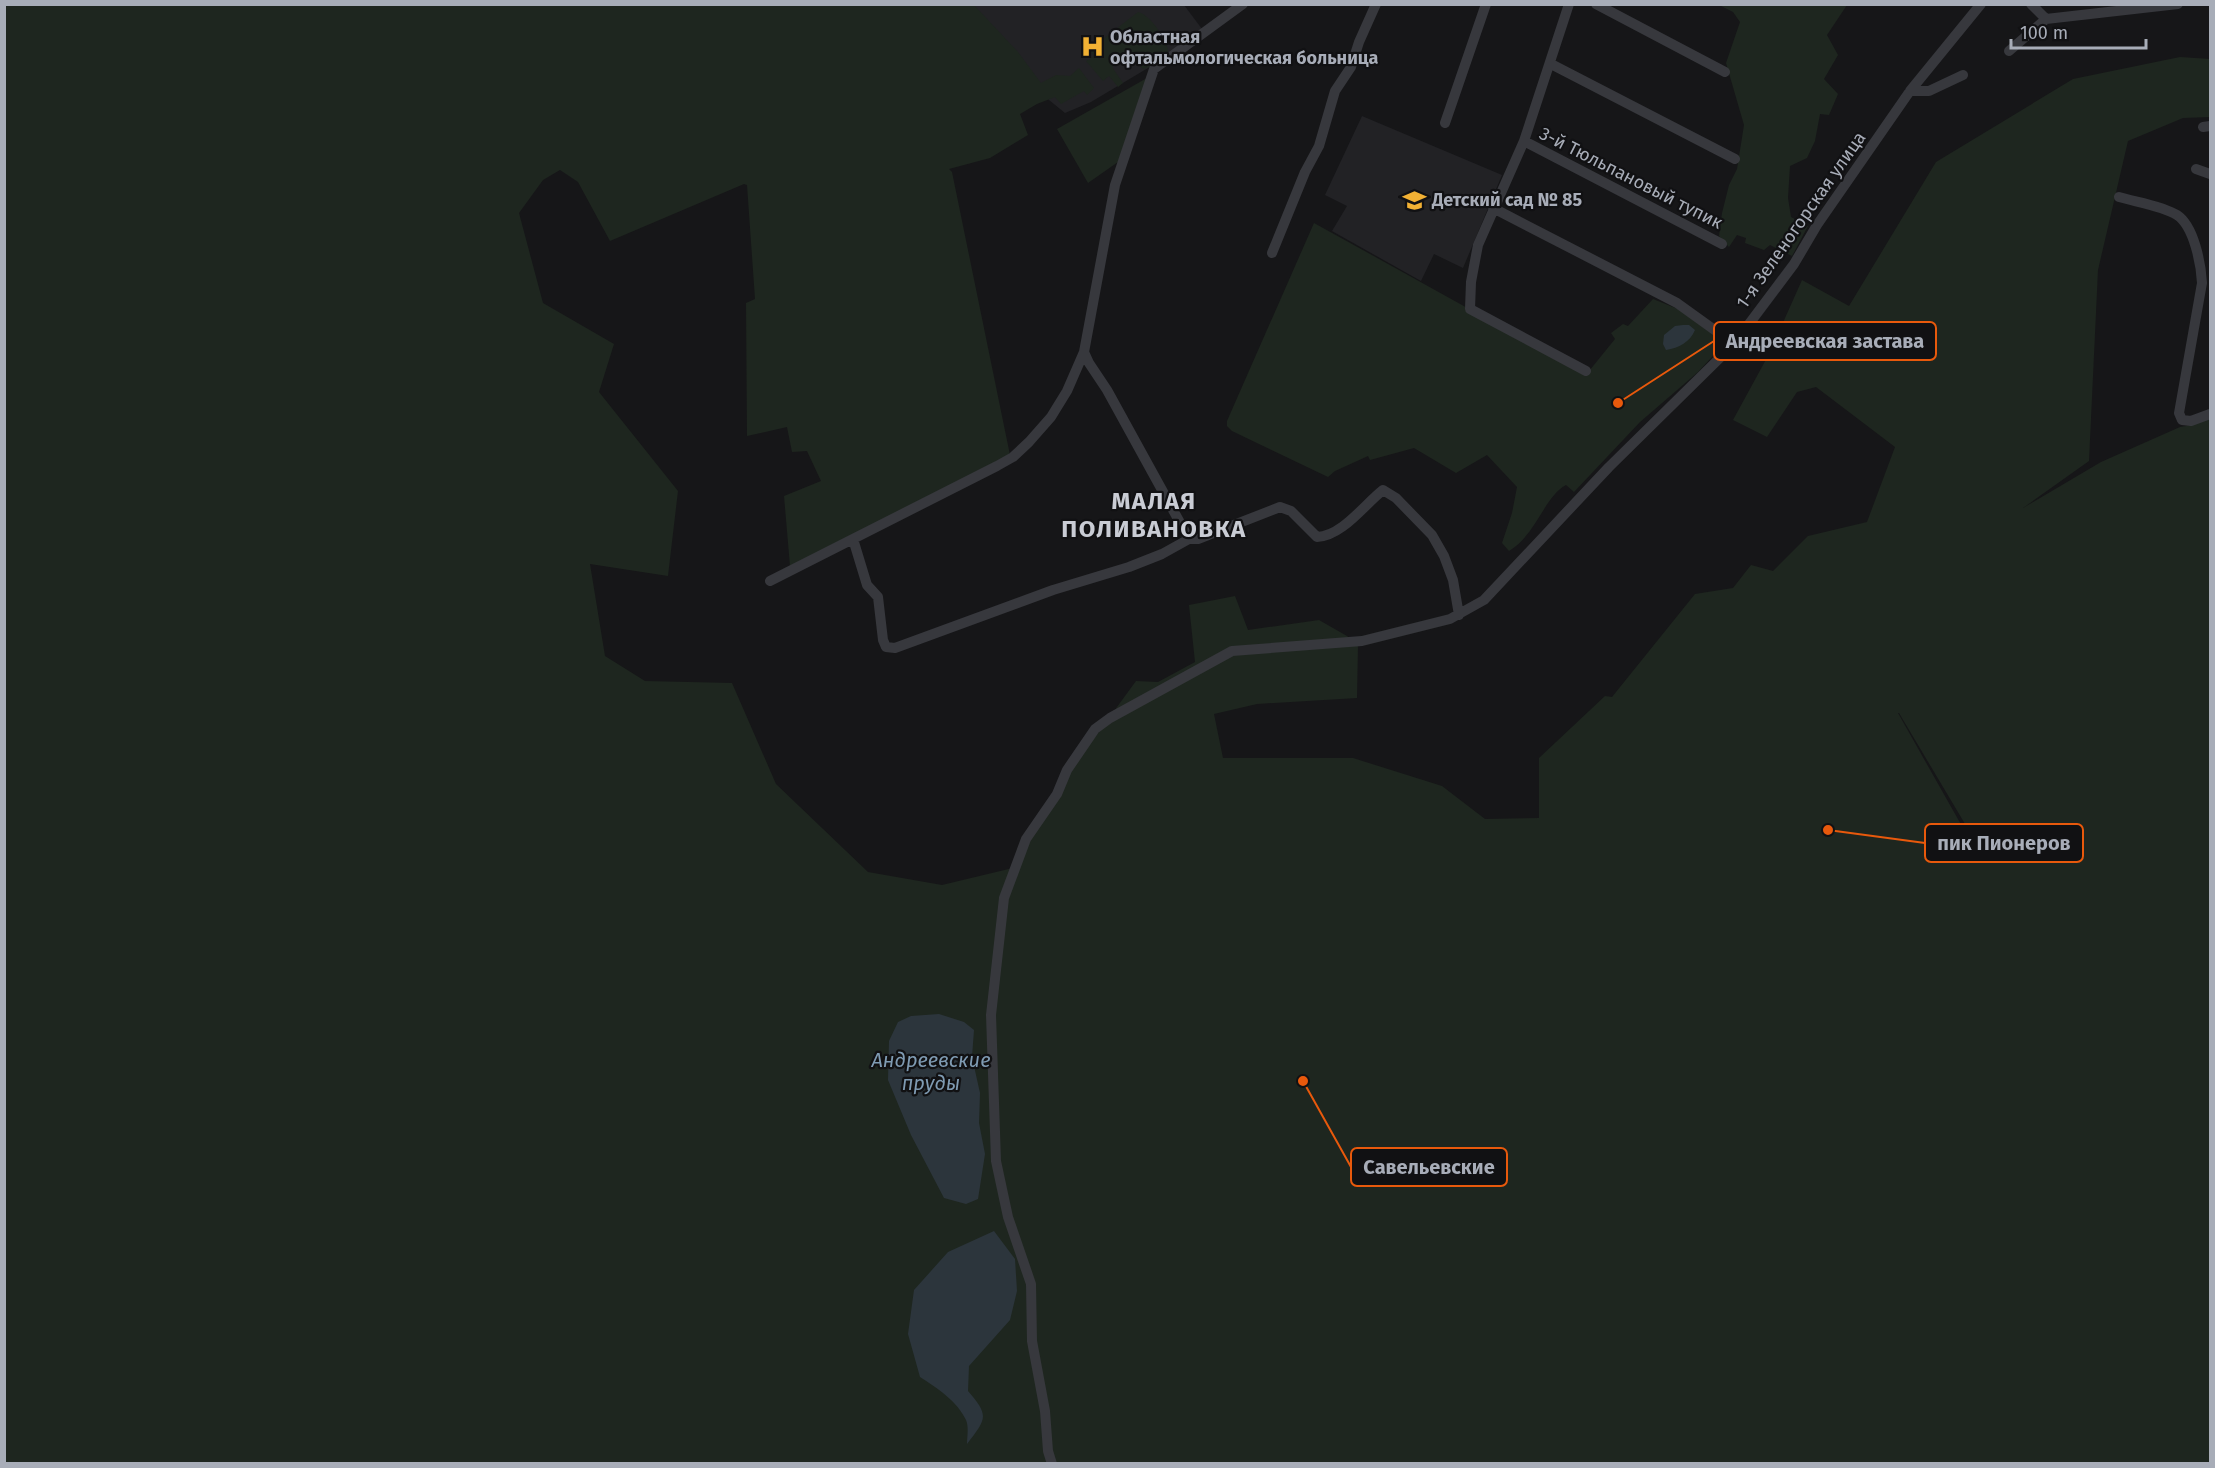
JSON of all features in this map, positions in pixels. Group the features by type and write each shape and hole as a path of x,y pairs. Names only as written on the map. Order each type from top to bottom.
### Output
{"street":[{"path":"770,581 1013,457 1051,417 1067,391 1084,352 1115,185 1154,69 1243,4"},
{"path":"1272,253 1305,171 1319,146 1335,91 1351,67 1376,4"},
{"path":"1445,123 1486,4"},
{"path":"1569,4 1524,141 1478,245 1470,309 1586,371"},
{"path":"1596,4 1725,72"},
{"name":"1-я Зеленогорская улица","path":"1052,1464 1048,1451 1045,1411 1032,1341 1031,1284 1008,1217 996,1161 991,1015 1004,898 1026,838 1057,794 1067,770 1095,729 1110,718 1232,651 1362,641 1459,615 1484,600 1609,467 1734,344 1794,264 1817,225 1910,91 1981,4"},
{"path":"2031,4 2046,19"},
{"path":"2009,51 2034,32 2046,19 2178,4"},
{"path":"1551,64 1735,159"},
{"path":"1910,91 1929,91 1963,75"},
{"name":"3-й Тюльпановый тупик","path":"1524,141 1722,244"},
{"path":"2196,169 2211,174"},
{"path":"2119,198 2178,215 2188,226 2201,267 2202,283 2179,408 2182,420 2191,421 2211,414"},
{"path":"1493,208 1677,303 1734,344"},
{"path":"1084,352 1189,539"},
{"path":"853,539 867,585 878,597 883,640 886,647 895,648 1053,590 1129,567 1162,554 1189,539 1198,539 1280,507 1291,511 1317,537 1323,537 1341,529 1383,490 1396,498 1432,536 1444,556 1453,580 1459,615"}],"shaded area":[{"path":"5,5 974,5 1018,52 1041,83 1056,75 1070,76 1079,68 1094,88 1087,95 1084,91 1061,104 1055,97 1037,104 1020,114 1028,135 990,158 949,169 952,172 1010,455 790,566 784,496 821,481 807,451 792,452 787,427 747,436 746,303 755,299 747,185 744,184 610,241 578,182 560,170 543,180 519,213 543,303 614,344 599,392 678,491 668,576 590,564 605,656 645,681 732,683 776,784 868,872 942,885 1017,867 1030,838 1068,774 1136,681 1158,682 1195,662 1189,605 1235,596 1248,630 1319,620 1347,636 1358,646 1357,698 1257,704 1214,714 1223,758 1353,758 1442,786 1485,819 1539,818 1539,758 1605,696 1612,697 1695,594 1733,588 1751,565 1773,571 1808,536 1867,522 1895,447 1816,387 1797,392 1767,437 1733,420 1769,354 1802,280 1849,306 1936,162 2073,79 2180,57 2210,59 2210,117 2183,118 2128,141 2098,270 2089,461 2023,508 2101,462 2180,427 2192,425 2210,417 2210,1463 5,1464","holes":["1899,713 1971,834 1963,828"]},
{"name":"Областная офтальмологическая больница","path":"970,5 1184,5 1202,29 1153,65 1091,102 1065,113 1049,100"},
{"path":"1719,5 1847,5 1827,35 1838,55 1824,79 1838,94 1829,115 1820,114 1815,141 1807,158 1790,166 1788,198 1791,217 1808,226 1792,256 1770,245 1764,250 1745,243 1746,238 1737,235 1729,247 1719,236 1729,185 1737,169 1744,125 1726,63 1740,22 1733,12"},
{"path":"1138,12 1148,18 1158,30 1166,43 1168,54 1143,69 1129,54 1112,67 1123,83 1118,87 1109,76 1103,81 1086,61 1094,56 1089,50"},
{"path":"1147,78 1118,162 1088,183 1057,129"},
{"name":"Детский сад № 85","path":"1362,116 1502,175 1463,268 1434,254 1421,281 1332,231 1347,206 1325,195"},
{"path":"1314,223 1556,357 1585,376 1615,339 1611,333 1623,324 1628,326 1653,299 1678,309 1722,341 1723,345 1698,372 1640,422 1574,492 1566,485 1558,491 1527,535 1509,551 1502,543 1512,513 1517,487 1487,455 1456,473 1414,448 1370,460 1368,456 1335,471 1328,477 1232,431 1227,426 1227,421"}],"water":[{"path":"1689,325 1695,330 1690,338 1684,344 1666,350 1663,344 1664,335 1675,326"},
{"name":"Андреевские пруды","path":"939,1014 964,1022 974,1030 972,1057 980,1093 979,1123 985,1154 978,1199 966,1204 944,1198 911,1135 888,1080 889,1041 898,1022 911,1016"},
{"path":"994,1231 1015,1259 1017,1291 1010,1320 969,1366 968,1391 980,1406 983,1418 967,1444 966,1420 952,1401 920,1377 908,1334 914,1290 948,1252"}],"place":[{"name":"Областная офтальмологическая больница","path":"1092,47"},
{"name":"Детский сад № 85","path":"1414,200"},
{"name":"Андреевская застава","path":"1618,403"},
{"name":"пик Пионеров","path":"1828,830"},
{"name":"Савельевские","path":"1303,1081"}],"district":[{"name":"МАЛАЯ ПОЛИВАНОВКА","path":"1154,515"}]}
